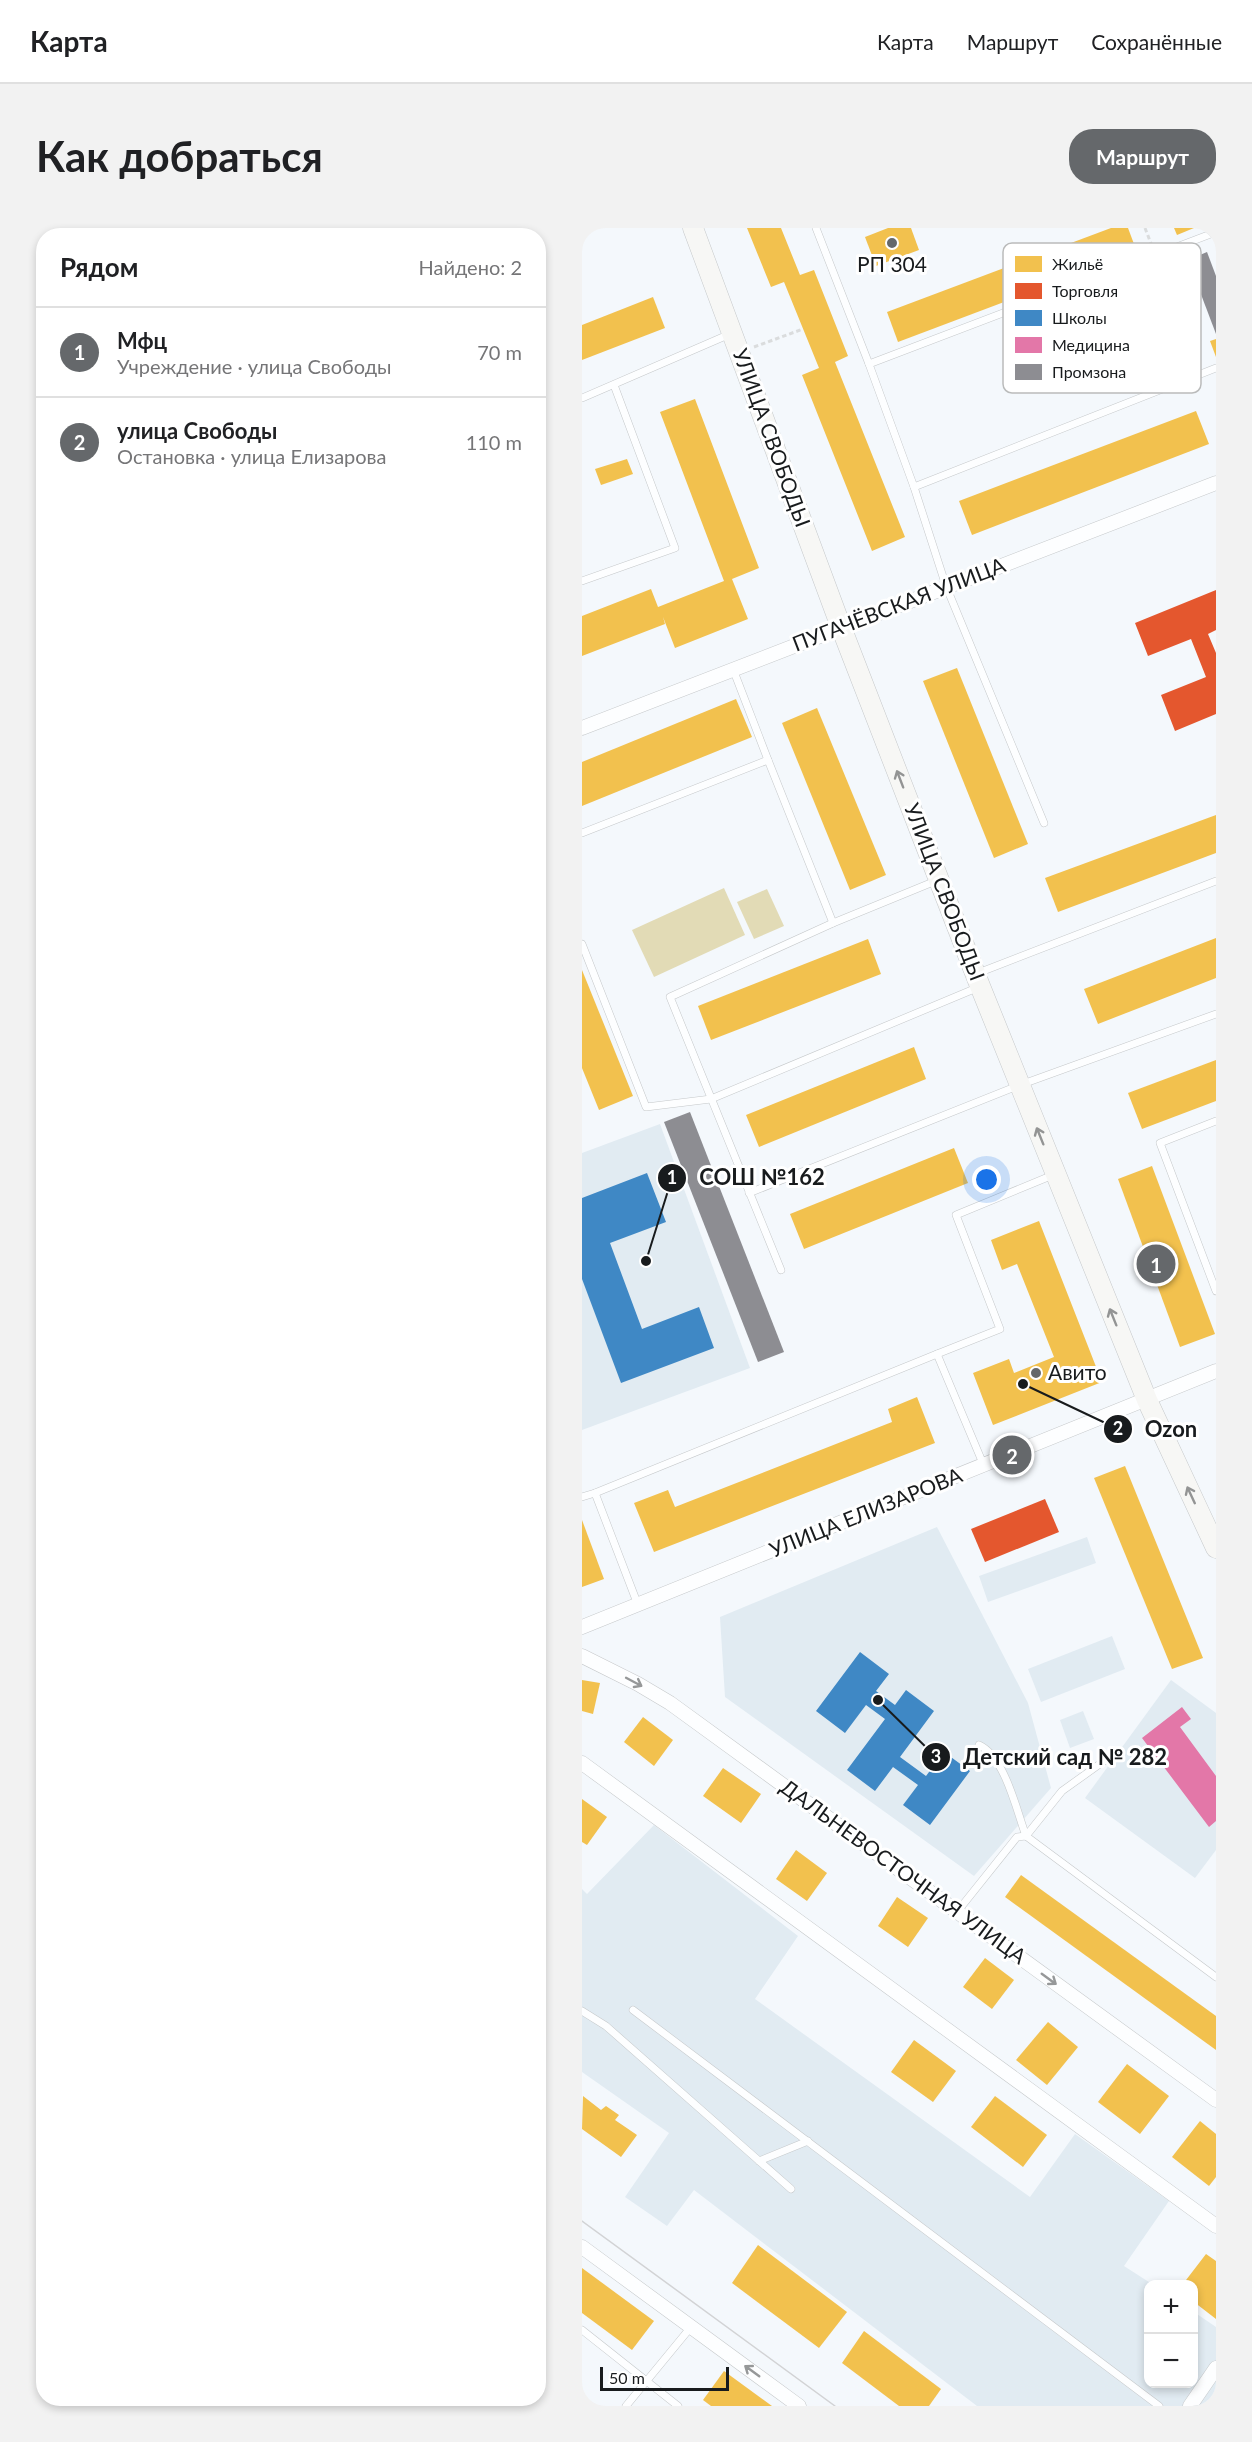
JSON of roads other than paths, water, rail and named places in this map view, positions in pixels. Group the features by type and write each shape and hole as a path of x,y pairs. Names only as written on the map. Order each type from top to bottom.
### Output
{"street":[{"name":"УЛИЦА СВОБОДЫ","path":"693,228 841,627 978,980 1147,1400 1216,1548"},
{"name":"ПУГАЧЁВСКАЯ УЛИЦА","path":"582,728 1216,483"},
{"name":"УЛИЦА ЕЛИЗАРОВА","path":"582,1628 1216,1371"},
{"name":"ДАЛЬНЕВОСТОЧНАЯ УЛИЦА","path":"582,1656 670,1703 1216,2100"},
{"path":"582,1763 1216,2226"},
{"path":"582,2247 799,2406"},
{"path":"1190,2406 1216,2368"}],"lane":[{"path":"816,228 914,487 946,586 1044,823"},
{"path":"1187,243 1216,232"},
{"path":"868,364 1003,313"},
{"path":"582,398 733,333"},
{"path":"1201,374 1216,368"},
{"path":"582,581 675,548 614,385"},
{"path":"914,487 1153,393"},
{"path":"733,669 832,922"},
{"path":"582,833 768,760"},
{"path":"781,1270 670,997 832,922 939,880"},
{"path":"582,944 646,1107 711,1099 978,980 1216,881"},
{"path":"749,1193 1020,1085 1216,1014"},
{"path":"1216,1121 1160,1143 1213,1274 1216,1291"},
{"path":"582,1497 1000,1329 956,1215 1056,1174"},
{"path":"937,1354 984,1466"},
{"path":"596,1492 638,1605"},
{"path":"979,1745 992,1753 996,1759 1026,1836 1216,1977"},
{"path":"957,1912 1017,1838 1026,1836 1062,1791 1111,1756"},
{"path":"633,2010 1159,2406"},
{"path":"582,2011 606,2025 791,2189"},
{"path":"759,2161 808,2141"},
{"path":"626,2406 692,2327"},
{"path":"582,2330 678,2406"}],"tram line":[{"path":"582,2221 835,2406"}],"place":[{"name":"РП 304","path":"892,243"},
{"name":"СОШ №162","path":"646,1261"},
{"name":"Мфц","path":"1156,1264"},
{"name":"Авито","path":"1036,1373"},
{"name":"Ozon","path":"1023,1384"},
{"name":"улица Свободы","path":"1012,1455"},
{"name":"Детский сад № 282","path":"878,1700"}]}
